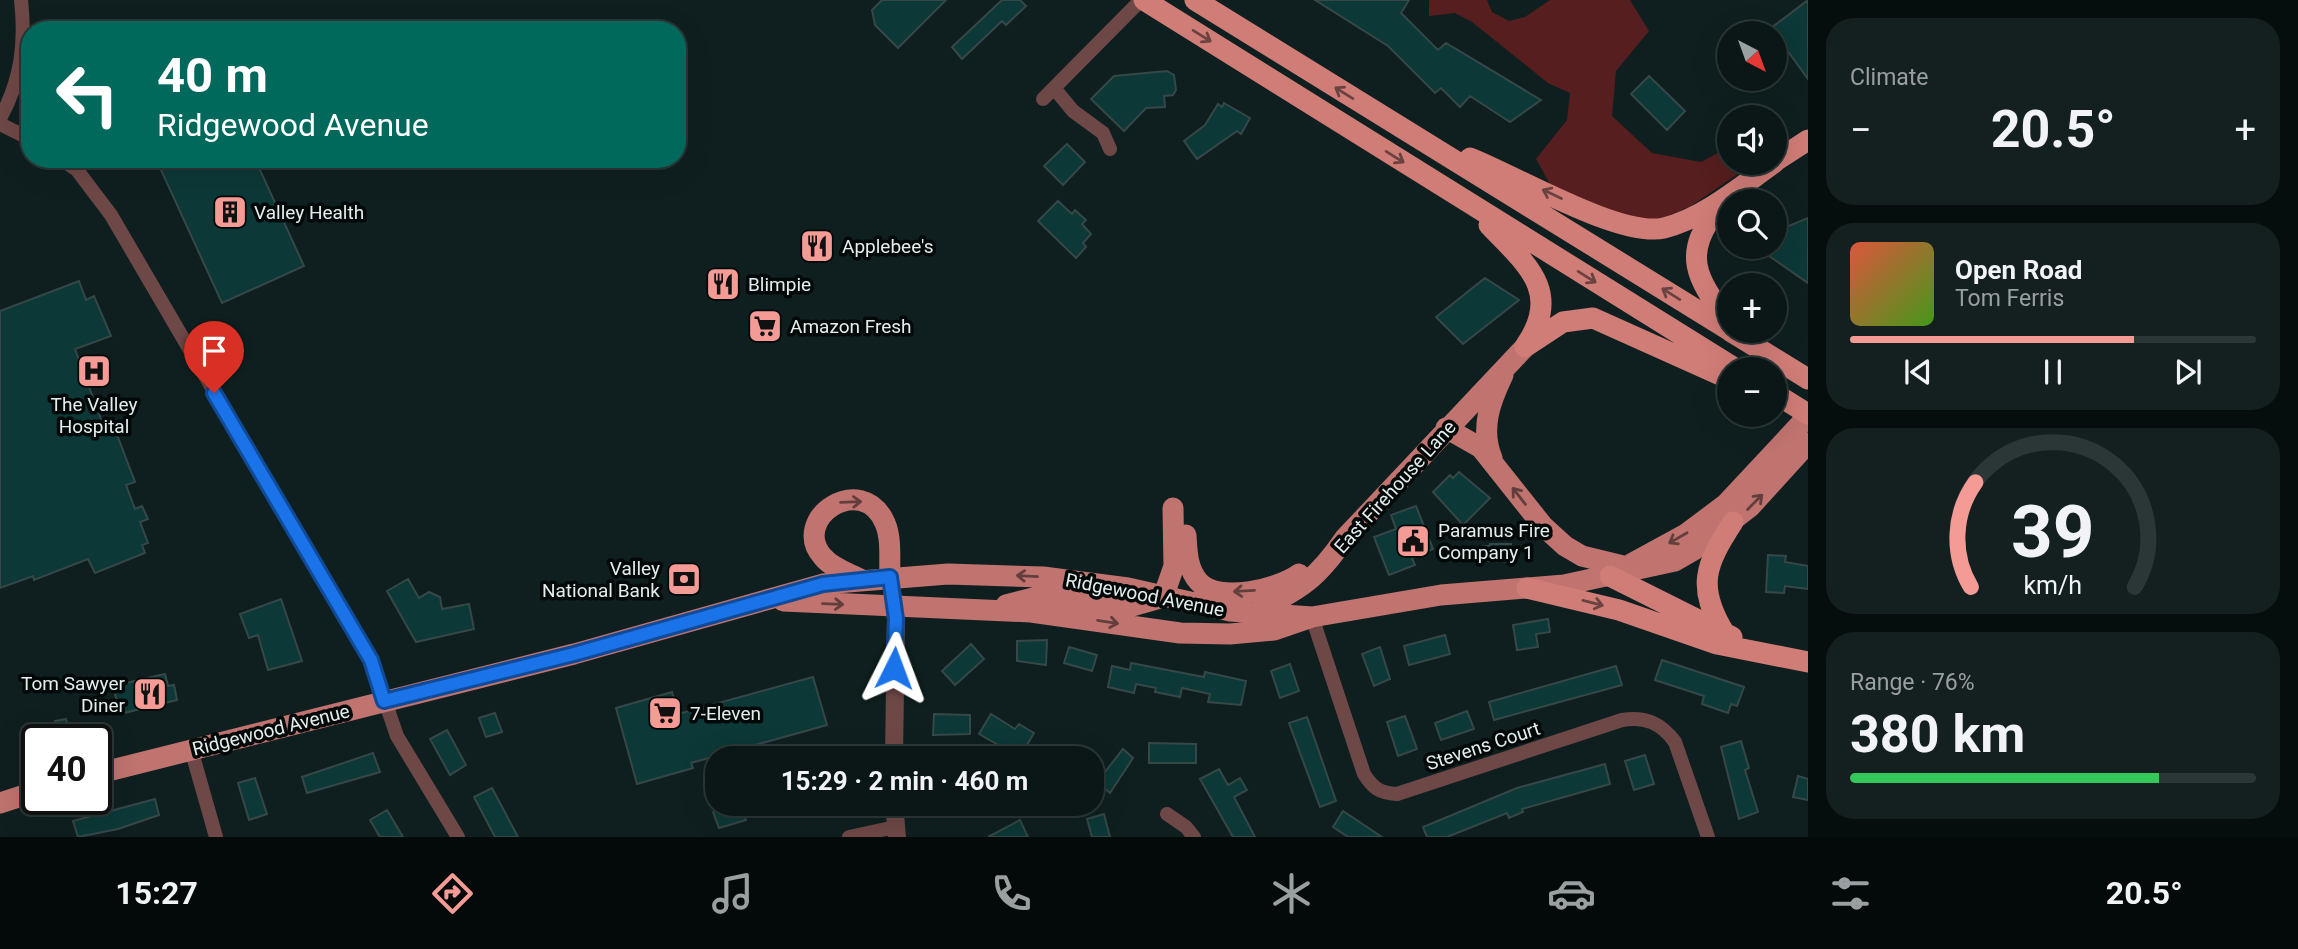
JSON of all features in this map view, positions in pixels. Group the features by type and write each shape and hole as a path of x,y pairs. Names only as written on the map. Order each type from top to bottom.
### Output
{"highway":[{"path":"1142,0 1717,357"},
{"path":"1195,0 1717,320"},
{"path":"1787,157 1808,134"},
{"path":"1424,140 1503,171 1616,223 1642,230 1676,224 1717,202"},
{"path":"1787,157 1808,140"},
{"path":"1739,189 1760,175"},
{"path":"1465,201 1521,258 1537,281 1542,301 1541,314 1518,354"},
{"path":"1717,210 1702,230 1695,251 1702,282 1717,305"},
{"path":"1518,354 1563,322 1593,318 1717,374"},
{"path":"1753,343 1808,379"},
{"path":"1787,402 1808,415"},
{"path":"1725,634 1711,609 1706,578 1712,558 1733,522"},
{"path":"1618,571 1761,654"},
{"path":"1527,588 1593,603 1717,644 1808,662"}],"main road":[{"name":"East Firehouse Lane","path":"1255,613 1314,579 1345,538 1381,498 1518,354"},
{"path":"1496,466 1488,449 1486,424 1493,399 1518,354"},
{"name":"Ridgewood Avenue","path":"772,601 989,609 1206,635 1274,630 1312,617 1441,595 1564,585 1618,571 1675,561 1733,522 1797,447 1808,415"},
{"path":"1446,428 1475,443 1543,526 1565,546 1618,571"},
{"name":"Ridgewood Avenue","path":"1618,571 1706,520 1797,447"},
{"path":"862,579 827,562 815,542 821,516 831,506 845,500 866,502 884,520 889,534 890,577"},
{"path":"989,609 1045,595 1129,607 1143,605 1161,596 1170,582 1174,566 1180,508 1191,572 1203,586 1217,590 1242,592 1278,585 1309,567 1345,538"},
{"name":"Ridgewood Avenue","path":"112,770 561,658 772,601 823,584 862,579 974,573 1043,577 1161,596 1208,608 1312,617"},
{"path":"0,803 21,796"}],"street":[{"path":"21,0 21,21"},
{"path":"1042,99 1142,0"},
{"path":"21,65 12,97 0,121 21,134"},
{"path":"1054,88 1073,111 1103,133 1110,149"},
{"path":"74,168 111,215 371,660 397,736 458,837"},
{"path":"890,577 894,605 894,746"},
{"name":"Stevens Court","path":"1312,617 1364,774 1372,787 1382,793 1397,794 1622,720 1647,719 1658,724 1675,742 1708,837"},
{"path":"191,749 216,837"},
{"path":"1167,814 1186,827 1194,837"},
{"path":"849,837 896,832"}],"shaded area":[{"path":"1429,0 1487,0 1492,12 1509,21 1525,17 1550,0 1630,0 1649,31 1616,71 1612,116 1652,153 1701,162 1717,153 1717,175 1736,175 1691,206 1664,218 1634,222 1551,186 1536,159 1567,120 1570,93 1548,83 1472,22 1455,13 1429,16"}],"building":[{"path":"882,0 946,0 898,48 875,25 872,10"},
{"path":"1002,0 1020,0 1026,6 1006,25 1002,21 962,59 952,47"},
{"path":"1315,0 1409,0 1401,13 1438,50 1446,43 1541,100 1510,122 1470,96 1460,107 1441,88 1435,93 1388,46"},
{"path":"1808,0 1808,79 1787,50 1787,21 1780,21"},
{"path":"1167,71 1174,75 1176,90 1173,95 1164,96 1165,107 1146,108 1124,131 1091,99 1114,76"},
{"path":"1649,76 1685,111 1667,130 1631,94"},
{"path":"1224,103 1250,118 1241,134 1237,131 1197,159 1184,141 1205,125 1218,104 1222,107"},
{"path":"1067,144 1085,162 1063,185 1044,166"},
{"name":"Valley Health","path":"160,168 259,168 304,266 222,303"},
{"path":"1058,201 1072,214 1075,210 1086,220 1082,224 1091,234 1083,243 1086,247 1076,258 1038,221"},
{"path":"1808,218 1808,283 1773,259 1787,259 1787,227"},
{"path":"1485,278 1519,300 1463,344 1436,317"},
{"path":"79,281 86,300 94,296 111,336 75,349 105,430 114,427 135,482 126,485 135,509 142,506 148,519 140,522 148,543 142,545 145,553 95,573 88,559 34,580 33,576 0,588 0,311"},
{"path":"1459,472 1490,498 1463,525 1433,492 1450,475 1453,478"},
{"name":"Paramus Fire Company 1","path":"1416,506 1433,549 1412,558 1415,565 1389,575 1374,537 1396,529 1391,515"},
{"path":"1511,544 1511,562 1488,561 1488,558 1482,558 1483,546"},
{"path":"1768,555 1786,556 1785,562 1808,566 1808,589 1785,586 1784,593 1766,592"},
{"path":"408,579 419,598 429,592 440,597 442,609 469,604 474,629 416,642 387,591"},
{"path":"281,599 302,661 268,670 258,635 249,638 240,614"},
{"path":"1548,619 1550,632 1536,634 1538,647 1517,650 1513,625"},
{"path":"1445,635 1450,654 1409,665 1404,646"},
{"path":"1047,640 1046,665 1017,661 1017,641"},
{"path":"971,644 984,659 955,685 942,671"},
{"path":"1069,647 1097,655 1092,671 1064,663"},
{"path":"1380,647 1390,679 1374,686 1362,654"},
{"path":"1662,660 1744,687 1737,706 1731,704 1728,713 1702,704 1704,696 1655,680"},
{"path":"1131,663 1204,677 1205,672 1246,681 1241,705 1208,702 1210,694 1182,688 1180,697 1155,692 1156,688 1136,684 1134,693 1108,687 1112,666 1130,670"},
{"path":"1290,664 1299,691 1280,698 1271,671"},
{"path":"1616,666 1622,685 1494,720 1489,702"},
{"path":"165,674 168,686 174,685 177,700 120,714 113,686"},
{"path":"813,677 827,725 752,746 705,746 705,759 691,763 693,768 637,784 616,708 672,692 678,714"},
{"path":"1467,711 1474,729 1441,740 1435,723"},
{"path":"495,713 502,732 486,737 479,718"},
{"path":"934,714 970,715 970,734 933,735"},
{"path":"991,714 1015,729 1019,724 1034,733 1026,746 1000,746 979,734"},
{"path":"1405,716 1417,749 1398,756 1387,722"},
{"path":"1307,717 1336,801 1320,807 1289,723"},
{"path":"66,719 67,724 56,724 55,721"},
{"path":"447,730 466,765 450,775 430,739"},
{"path":"1741,741 1749,768 1745,770 1758,812 1739,819 1721,747"},
{"path":"1149,743 1196,744 1196,763 1149,763"},
{"path":"1123,749 1133,758 1110,793 1104,788 1104,773"},
{"path":"373,753 380,772 307,793 302,777"},
{"path":"1645,755 1654,784 1634,790 1625,761"},
{"path":"1605,764 1610,784 1522,809 1523,812 1509,818 1507,813 1447,837 1427,837 1423,827 1517,788"},
{"path":"1219,769 1228,785 1240,778 1247,790 1234,797 1255,837 1233,837 1200,779"},
{"path":"1798,776 1808,779 1808,800 1793,797"},
{"path":"255,778 267,814 249,820 238,783"},
{"path":"492,788 518,837 495,837 474,797"},
{"path":"155,799 159,815 118,829 78,837 73,821 95,815 112,815 112,811"},
{"path":"387,810 403,837 380,837 370,820"},
{"path":"1343,811 1382,837 1348,837 1333,827"},
{"path":"1104,814 1110,837 1092,837 1087,819"},
{"path":"714,816 744,816 746,820 719,828"},
{"path":"1020,820 1028,837 988,837"}],"place":[{"name":"Valley Health","path":"230,212"},
{"name":"Applebee's","path":"817,246"},
{"name":"Blimpie","path":"723,284"},
{"name":"Amazon Fresh","path":"765,326"},
{"name":"The Valley Hospital","path":"94,371"},
{"name":"Paramus Fire Company 1","path":"1413,541"},
{"name":"Valley National Bank","path":"684,579"},
{"name":"Tom Sawyer Diner","path":"150,694"},
{"name":"7-Eleven","path":"665,713"}],"route":[{"path":"214,393 371,660 384,701 574,654 772,601 823,584 890,577 896,619 894,668"}]}
